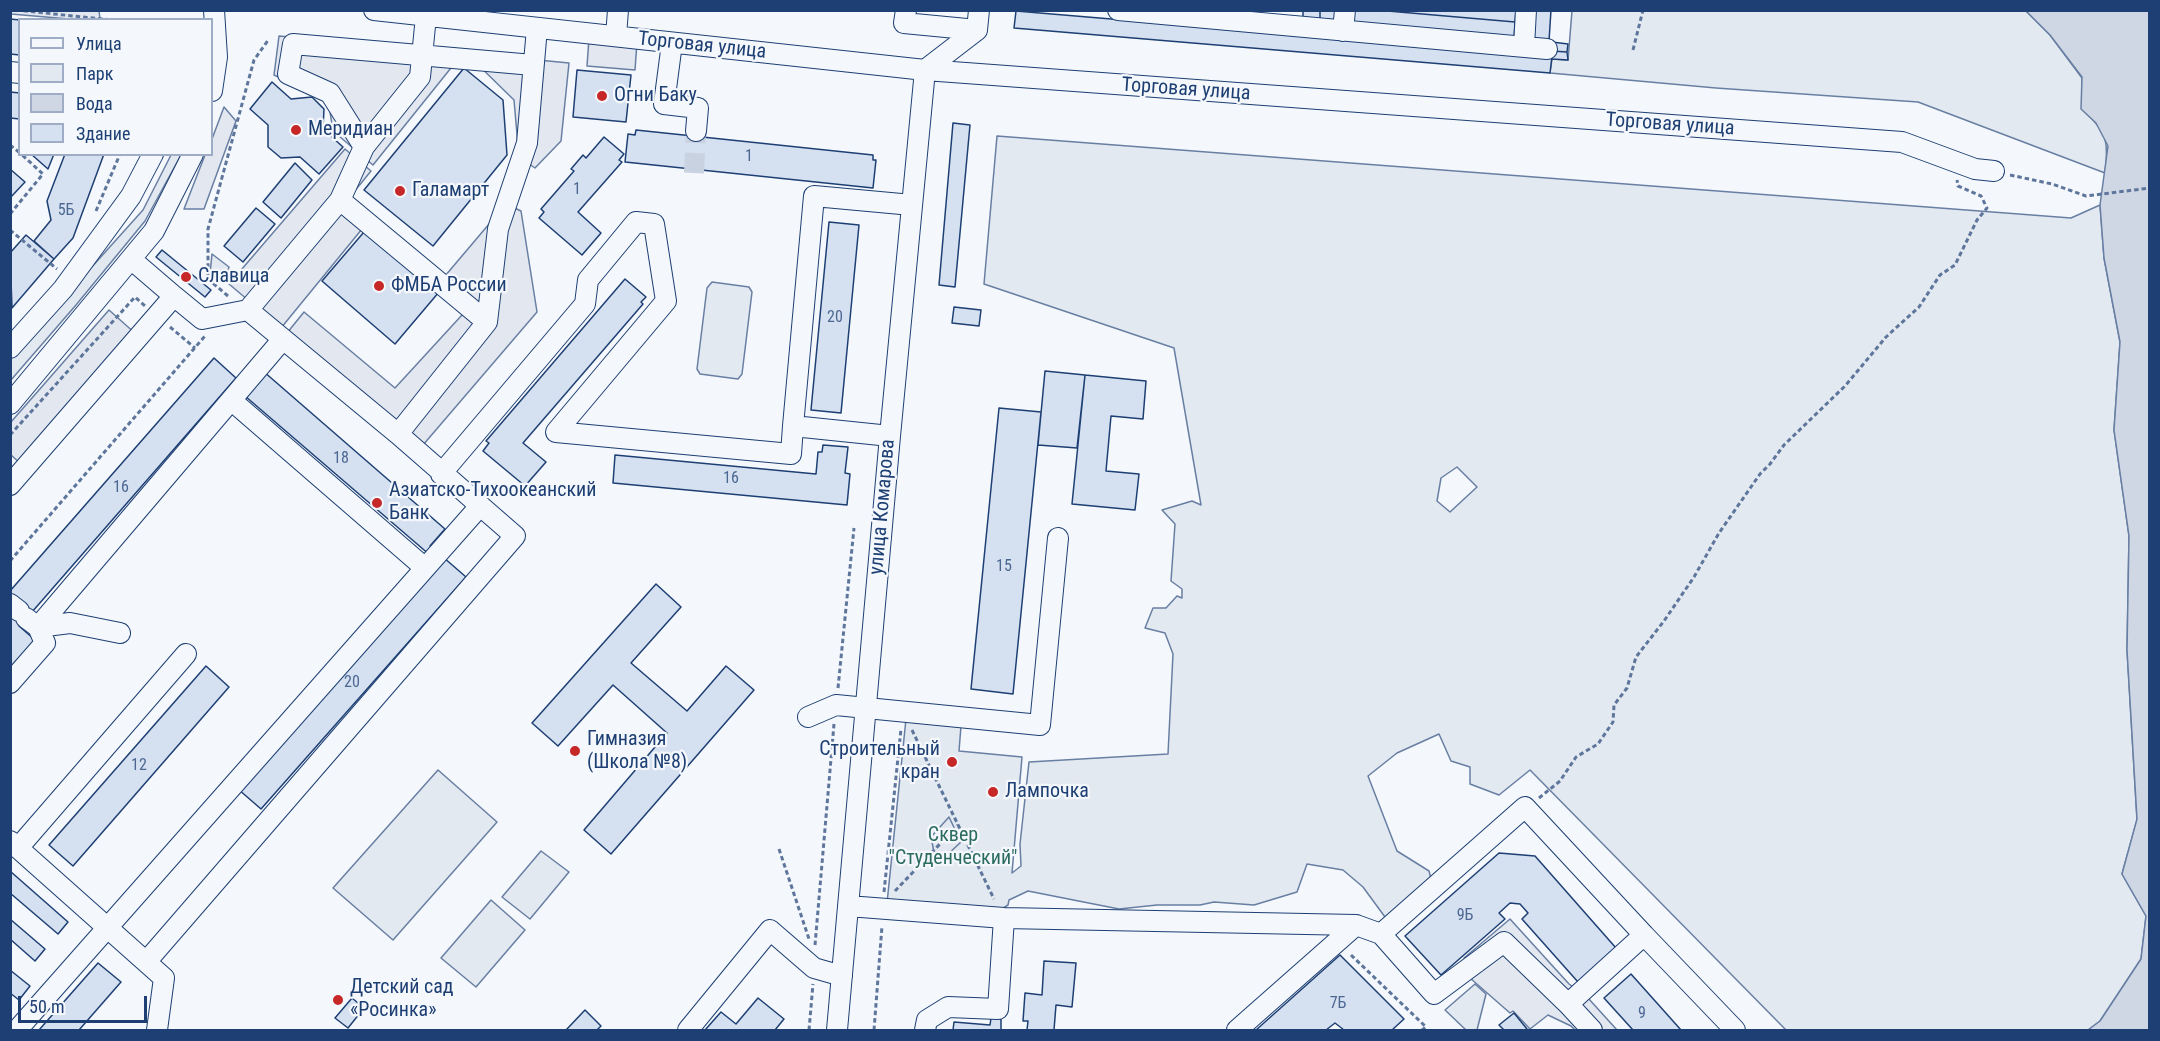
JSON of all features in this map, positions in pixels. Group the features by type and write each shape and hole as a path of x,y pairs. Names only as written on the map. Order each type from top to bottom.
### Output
{"street":[{"path":"213,84 217,57 214,10"},
{"name":"Торговая улица","path":"374,10 426,16 475,16 537,28 925,70 1902,142 1984,170"},
{"path":"616,36 618,10"},
{"path":"906,10 904,22 977,30"},
{"path":"925,70 977,30 979,10"},
{"path":"1118,10 1293,18 1343,31 1547,49"},
{"path":"1343,31 1345,10"},
{"path":"1524,47 1526,10"},
{"path":"132,260 202,320 248,310 340,200 364,147 420,77 426,16"},
{"path":"398,434 487,322 498,229 527,143 537,28"},
{"path":"672,43 664,104 698,108 696,131"},
{"path":"364,147 330,93 288,74 293,44 533,65"},
{"name":"улица Комарова","path":"837,1030 925,70"},
{"path":"10,348 75,273 131,196 152,156"},
{"path":"10,404 154,231 192,156"},
{"path":"441,474 585,304 588,280 636,222 654,224 666,301 556,432 790,454 814,196 912,205"},
{"path":"340,200 487,322"},
{"path":"10,485 174,296"},
{"path":"146,962 515,536 441,474 398,434 248,310"},
{"path":"23,615 231,400 283,339"},
{"path":"231,400 425,568"},
{"path":"793,426 890,436"},
{"path":"17,1030 480,506"},
{"path":"808,717 836,705 1040,725 1058,538"},
{"path":"23,615 120,633"},
{"path":"10,683 45,643 23,615"},
{"path":"158,1030 164,978 14,845 186,654"},
{"path":"1381,934 1525,807 1735,1030"},
{"path":"848,906 883,906 1004,918 1356,925 1381,934 1434,994 1504,942 1592,1030"},
{"path":"925,1030 927,1020 948,1007 998,1009 1004,918"},
{"path":"1237,1030 1356,925"},
{"path":"688,1030 770,930 814,961 842,976"},
{"path":"1568,1004 1644,935"}],"path":[{"path":"16,10 93,18"},
{"path":"1633,50 1643,10"},
{"path":"10,561 236,302 208,279 208,229 254,60 269,39"},
{"path":"10,214 43,174 22,156"},
{"path":"94,217 119,156"},
{"path":"1525,807 1560,781 1576,757 1598,744 1613,722 1614,705 1627,688 1636,657 1682,594 1719,533 1760,474 1784,445 1845,386 1886,337 1919,307 1940,275 1956,265 1977,220 1986,208 1982,196 1958,186 1957,176 1984,170 2052,184 2086,196 2150,188"},
{"path":"10,230 57,269 64,261"},
{"path":"809,1030 836,705 854,528"},
{"path":"903,712 1004,918"},
{"path":"874,1030 883,906 903,712"},
{"path":"883,906 958,825"},
{"path":"779,849 814,961"},
{"path":"1345,949 1426,1027 1422,1030"}],"green space":[{"path":"1572,11 2026,11 2050,35 2082,78 2082,109 2097,124 2106,144 2105,173 1918,102 1716,88 1550,73 1552,59 1568,60"},
{"name":"Сквер \"Студенческий\"","path":"997,136 2071,218 2100,205 2104,258 2120,342 2114,430 2129,536 2127,650 2137,820 2122,874 2146,916 2141,959 2100,1021 2088,1030 1786,1030 1530,770 1499,795 1470,784 1470,767 1451,761 1439,734 1397,753 1368,776 1397,851 1429,871 1435,894 1408,915 1385,917 1363,887 1343,870 1307,864 1297,892 1254,905 1214,902 1200,905 1157,905 1119,909 1028,891 1009,900 1008,905 997,912 887,903 906,719 961,726 959,751 1022,757 1012,873 1021,866 1020,844 1029,762 1168,754 1173,654 1165,633 1145,628 1153,608 1166,608 1177,596 1182,598 1182,589 1171,581 1175,524 1162,510 1192,501 1201,505 1174,348 984,284","holes":["1457,467 1477,487 1450,512 1437,501 1441,478"]},
{"path":"170,156 180,156 145,221 11,380 10,358 143,210"},
{"path":"212,254 229,267 227,274 219,282 210,274"},
{"path":"712,282 749,287 752,292 742,374 738,379 700,374 697,369 707,288"},
{"path":"438,770 497,822 393,940 333,888"},
{"path":"541,851 569,872 530,919 502,897"},
{"path":"491,900 525,930 476,987 441,958"},
{"path":"1475,984 1486,994 1477,1030 1466,1030 1445,1010"}],"shaded area":[{"path":"10,11 99,11 100,18 57,18 11,14"},
{"path":"279,36 463,53 373,165 333,131 328,99 274,75"},
{"path":"589,38 637,42 635,70 587,66"},
{"path":"466,53 569,63 561,141 535,168 519,157 514,100"},
{"path":"224,107 236,121 204,209 184,209 205,156 213,156 213,136"},
{"path":"345,149 371,171 340,209 362,229 281,328 229,284"},
{"path":"506,204 521,211 537,312 423,445 287,333 304,312 395,388 473,303 445,276"},
{"path":"109,310 146,343 31,473 11,455 11,422"},
{"path":"949,817 961,842 947,855 934,852 931,837"},
{"path":"1510,919 1569,984 1588,998 1617,1030 1575,1030 1548,1015 1530,1029 1513,1011 1510,1013 1470,978 1471,964 1464,958"}],"water":[{"path":"2026,11 2149,11 2149,1030 2088,1030 2100,1021 2141,959 2146,916 2122,874 2137,819 2127,650 2129,536 2114,430 2120,342 2104,258 2100,205 2108,146 2096,123 2081,109 2082,77 2050,35"}],"building":[{"path":"1303,10 1320,10 1320,19 1303,18"},
{"path":"1320,10 1337,10 1336,20 1320,19"},
{"path":"1354,10 1515,22 1514,38 1353,25"},
{"path":"1376,10 1516,10 1515,22"},
{"path":"1535,10 1551,10 1549,41 1533,40"},
{"path":"1016,11 1552,56 1550,73 1014,28"},
{"path":"10,19 18,20 18,55 10,54"},
{"path":"1552,42 1568,44 1567,52 1552,51"},
{"path":"1552,51 1567,52 1568,60 1552,59"},
{"path":"464,68 503,100 507,155 433,246 364,190"},
{"name":"Огни Баку","path":"577,70 631,75 626,122 573,117"},
{"path":"272,82 291,99 312,97 324,109 323,129 343,147 319,174 300,157 281,158 268,147 268,125 250,109"},
{"path":"10,92 18,93 18,119 10,118"},
{"path":"953,123 970,125 955,287 939,285"},
{"path":"636,130 873,155 873,160 876,160 873,188 625,162 628,134 635,135"},
{"path":"604,137 624,154 619,160 622,162 578,212 601,233 582,255 539,218 544,212 541,209 574,171 571,169 583,155 586,158"},
{"path":"33,156 53,156 48,169"},
{"path":"64,156 103,156 73,238 54,259 34,241 51,220 47,201"},
{"path":"295,163 312,180 281,218 263,202"},
{"path":"10,169 25,182 10,198"},
{"path":"256,208 275,224 243,262 224,246"},
{"path":"829,222 859,225 841,413 811,410"},
{"name":"ФМБА России","path":"364,232 439,292 395,344 322,281"},
{"path":"26,235 54,259 12,308 10,253"},
{"path":"162,250 211,290 205,297 156,257"},
{"path":"625,279 646,297 641,302 643,304 523,443 546,462 525,486 483,451 489,443 486,441"},
{"path":"954,307 981,310 979,326 952,323"},
{"path":"214,358 236,378 32,612 10,594 10,591"},
{"path":"263,371 445,529 430,546 443,557 438,562 231,384 236,378 249,388"},
{"path":"1045,371 1085,375 1077,448 1038,445"},
{"path":"1085,375 1146,381 1143,419 1111,416 1106,471 1139,474 1135,510 1072,504"},
{"path":"999,408 1041,412 1013,694 971,689"},
{"path":"823,445 848,447 845,473 850,474 847,505 613,483 615,455 816,474 818,452 822,452"},
{"path":"443,557 466,577 261,809 238,789"},
{"path":"656,584 681,607 631,663 687,711 726,666 754,690 611,854 584,830 667,733 613,685 558,746 532,723"},
{"path":"24,605 32,612 19,626 35,640 10,668 10,620"},
{"path":"206,666 229,687 73,866 49,845"},
{"path":"1499,853 1535,856 1616,948 1578,982 1522,919 1528,913 1520,904 1510,903 1499,913 1505,919 1441,975 1405,936"},
{"path":"10,871 68,922 58,934 10,893"},
{"path":"10,919 45,949 35,961 10,939"},
{"path":"1340,955 1404,1019 1392,1030 1344,1030 1335,1023 1326,1030 1256,1030"},
{"path":"1044,961 1076,963 1072,1007 1056,1005 1054,1030 1027,1030 1028,1021 1023,1021 1025,993 1042,995"},
{"path":"98,963 121,982 79,1030 39,1030"},
{"path":"10,970 30,986 19,1000 10,993"},
{"path":"1631,974 1681,1030 1633,1030 1604,998"},
{"path":"352,998 364,1008 348,1028 335,1018"},
{"path":"758,998 784,1019 775,1030 705,1030 721,1012 736,1024"},
{"path":"585,1010 601,1026 597,1030 566,1030"},
{"path":"1514,1013 1527,1029 1504,1030 1499,1025"},
{"path":"991,1018 1001,1019 1001,1030 953,1030 954,1022 990,1025"}],"tunnel":[{"path":"694,173 696,131"}],"place":[{"name":"Огни Баку","path":"602,96"},
{"name":"Меридиан","path":"296,130"},
{"name":"Галамарт","path":"400,191"},
{"name":"Славица","path":"186,277"},
{"name":"ФМБА России","path":"379,286"},
{"name":"Азиатско-Тихоокеанский Банк","path":"377,503"},
{"name":"Гимназия (Школа №8)","path":"575,751"},
{"name":"Строительный кран","path":"952,762"},
{"name":"Лампочка","path":"993,792"},
{"name":"Детский сад «Росинка»","path":"338,1000"}]}
